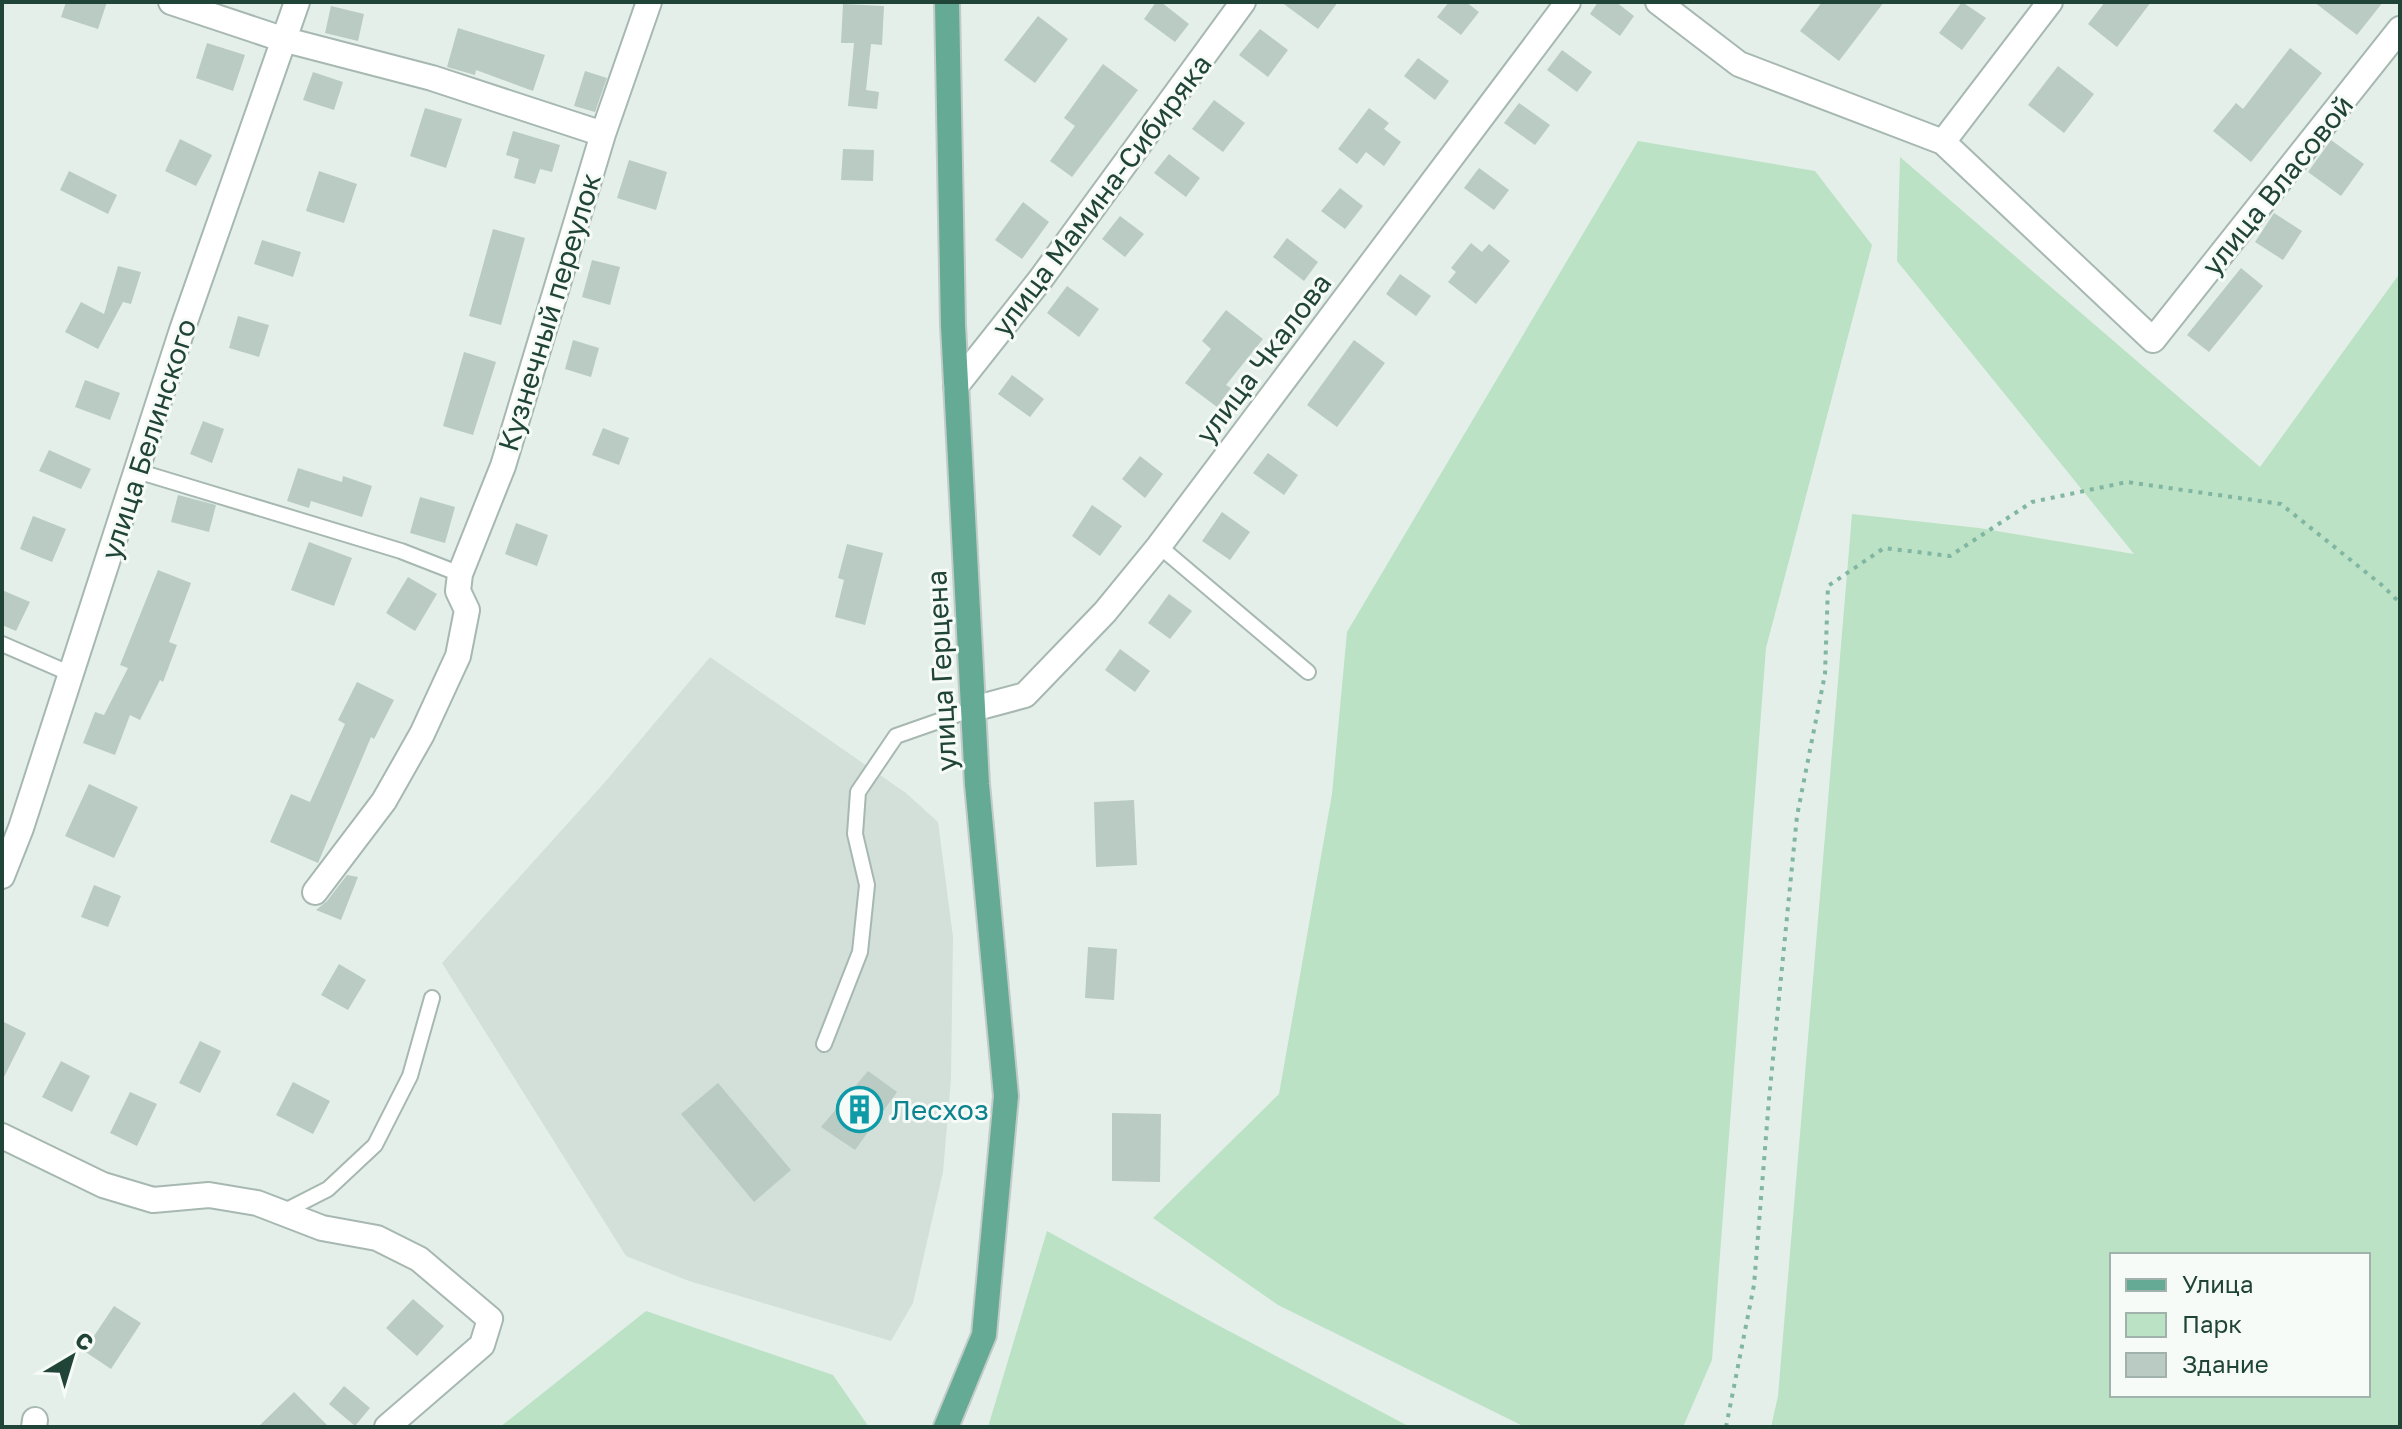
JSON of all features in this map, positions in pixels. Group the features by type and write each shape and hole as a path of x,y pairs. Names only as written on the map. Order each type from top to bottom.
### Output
{"main road":[{"name":"улица Герцена","path":"946,1427 984,1335 1006,1096 977,784 956,386 947,2"}],"street":[{"name":"Кузнечный переулок","path":"171,2 282,39 432,78 603,134 503,466 460,574"},
{"name":"улица Белинского","path":"2,876 21,828 182,330 297,2"},
{"path":"603,134 649,2"},
{"name":"улица Мамина-Сибиряка","path":"956,386 1049,268 1243,2"},
{"name":"улица Чкалова","path":"973,709 1025,695 1105,612 1159,546 1568,2"},
{"path":"1658,2 1739,64 1943,142 2050,2"},
{"name":"улица Власовой","path":"1943,142 2153,340 2400,29"},
{"path":"315,892 384,801 422,734 458,656 467,610 458,591 460,574"},
{"path":"2,1136 103,1185 153,1200 209,1195 257,1203 322,1228 377,1238 419,1259 490,1319 482,1345 387,1427"}],"lane":[{"path":"137,471 401,551 460,574"},
{"path":"1159,546 1308,672"},
{"path":"2,644 71,674"},
{"path":"824,1044 860,952 867,885 855,834 858,792 896,736 973,709"},
{"path":"281,1213 328,1189 375,1145 410,1076 432,998"}],"path":[{"path":"1726,1427 1754,1285 1797,816 1825,674 1828,586 1884,548 1950,556 2032,502 2127,482 2281,504 2400,603"}],"shaded area":[{"path":"710,657 906,793 938,822 953,937 951,1079 943,1172 913,1303 891,1341 689,1281 626,1256 442,963 605,782"}],"green space":[{"path":"1638,141 1815,171 1872,245 1766,648 1712,1360 1683,1427 1525,1427 1278,1305 1153,1218 1279,1094 1332,794 1347,632"},
{"path":"1900,157 2260,467 2400,273 2400,1427 1771,1427 1778,1396 1852,514 1979,528 2134,554 1897,261"},
{"path":"1047,1231 1210,1321 1410,1427 988,1427"},
{"path":"646,1311 833,1375 869,1427 500,1427"}],"building":[{"path":"66,2 107,2 98,29 61,17"},
{"path":"1156,2 1161,2 1189,24 1175,42 1144,19"},
{"path":"1281,2 1338,2 1318,29"},
{"path":"1449,2 1466,2 1479,12 1461,35 1437,17"},
{"path":"1598,2 1616,2 1634,16 1620,36 1590,14"},
{"path":"1822,2 1884,2 1839,61 1800,31"},
{"path":"1962,2 1986,18 1962,50 1939,33"},
{"path":"2105,2 2151,2 2117,47 2088,24"},
{"path":"2314,2 2383,2 2357,35"},
{"path":"843,4 884,6 882,45 871,44 866,90 879,92 877,109 848,106 854,43 841,43"},
{"path":"331,6 364,14 358,41 325,33"},
{"path":"1038,16 1068,39 1035,83 1004,60"},
{"path":"458,28 545,55 533,91 476,70 475,75 447,67"},
{"path":"1260,29 1288,50 1268,77 1239,55"},
{"path":"207,43 245,55 233,91 196,78"},
{"path":"2290,48 2322,73 2251,162 2213,131 2236,103 2243,109"},
{"path":"1562,50 1592,72 1577,92 1547,70"},
{"path":"1418,58 1449,81 1435,100 1404,76"},
{"path":"1103,64 1138,90 1072,177 1050,161 1075,126 1064,118"},
{"path":"2058,66 2094,94 2064,133 2028,105"},
{"path":"585,71 607,78 595,112 574,106"},
{"path":"313,72 343,82 334,110 303,100"},
{"path":"1214,100 1245,123 1223,152 1192,129"},
{"path":"1519,103 1550,125 1535,145 1504,123"},
{"path":"425,108 462,119 446,168 410,156"},
{"path":"1369,108 1389,123 1384,129 1401,142 1384,166 1366,152 1357,164 1338,149"},
{"path":"513,131 560,145 552,172 540,169 535,184 514,178 519,159 506,155"},
{"path":"180,139 212,155 196,186 165,171"},
{"path":"2331,140 2364,164 2341,196 2308,172"},
{"path":"843,149 874,150 873,181 841,180"},
{"path":"1169,154 1200,178 1186,197 1154,173"},
{"path":"629,160 667,172 656,210 617,198"},
{"path":"1479,168 1509,190 1494,210 1464,188"},
{"path":"69,171 117,195 108,214 60,190"},
{"path":"319,171 357,184 344,223 306,211"},
{"path":"1340,188 1363,206 1345,229 1321,211"},
{"path":"1023,202 1049,222 1022,259 995,240"},
{"path":"2274,213 2302,231 2283,260 2255,242"},
{"path":"1120,216 1144,234 1125,257 1102,239"},
{"path":"493,229 525,238 501,325 469,316"},
{"path":"1287,238 1318,262 1304,281 1273,257"},
{"path":"262,240 301,252 293,277 254,264"},
{"path":"1471,243 1482,252 1489,244 1510,261 1476,304 1448,282 1456,272 1451,268"},
{"path":"592,260 620,267 610,305 582,297"},
{"path":"118,266 141,272 131,304 123,302 98,349 65,332 81,302 104,314"},
{"path":"2241,268 2263,286 2209,352 2187,335"},
{"path":"1400,274 1431,296 1416,316 1386,294"},
{"path":"1067,286 1099,309 1079,337 1047,313"},
{"path":"1226,310 1263,339 1226,385 1231,388 1217,407 1185,383 1211,349 1202,341"},
{"path":"238,316 269,325 259,357 229,348"},
{"path":"573,340 599,348 591,377 565,369"},
{"path":"1354,340 1385,363 1337,427 1307,405"},
{"path":"464,352 496,362 473,435 443,426"},
{"path":"1012,375 1044,399 1030,417 998,394"},
{"path":"85,380 120,393 110,420 75,407"},
{"path":"203,421 224,429 212,463 190,454"},
{"path":"603,428 629,438 619,465 592,455"},
{"path":"49,450 91,469 81,489 39,471"},
{"path":"1268,453 1298,475 1284,495 1253,473"},
{"path":"1140,456 1163,474 1145,498 1122,479"},
{"path":"298,468 342,482 343,476 372,486 362,517 311,501 309,508 287,501"},
{"path":"178,495 216,505 209,532 171,522"},
{"path":"420,497 455,507 445,543 410,533"},
{"path":"1092,505 1122,526 1100,556 1072,536"},
{"path":"1222,512 1250,532 1230,560 1202,541"},
{"path":"33,516 66,529 52,562 20,549"},
{"path":"516,523 548,535 537,566 505,554"},
{"path":"309,542 352,558 334,606 291,590"},
{"path":"847,544 883,553 865,625 835,617 844,580 838,578"},
{"path":"158,570 191,583 169,642 177,645 163,682 160,680 140,720 130,715 115,755 83,743 95,712 104,715 128,668 120,665"},
{"path":"408,577 437,594 415,631 386,613"},
{"path":"2,590 30,602 16,631 2,625"},
{"path":"1169,594 1192,611 1170,639 1148,623"},
{"path":"1120,649 1150,671 1135,692 1105,670"},
{"path":"357,682 394,700 374,739 371,737 318,863 270,842 291,794 310,802 345,724 338,720"},
{"path":"89,784 138,807 114,858 65,836"},
{"path":"1134,800 1137,865 1096,867 1094,802"},
{"path":"347,875 358,877 341,920 316,910 327,901"},
{"path":"94,885 121,896 108,927 81,917"},
{"path":"1088,947 1117,949 1114,1000 1085,998"},
{"path":"339,964 366,980 348,1010 321,995"},
{"path":"2,1021 26,1033 2,1081"},
{"path":"200,1041 221,1051 200,1093 179,1083"},
{"path":"61,1061 90,1076 72,1112 42,1097"},
{"name":"Лесхоз","path":"868,1071 897,1092 855,1150 821,1127"},
{"path":"293,1082 330,1101 313,1134 276,1115"},
{"path":"718,1083 791,1170 754,1202 681,1114"},
{"path":"130,1092 157,1104 137,1146 110,1133"},
{"path":"1112,1113 1161,1114 1160,1182 1112,1181"},
{"path":"413,1299 444,1326 417,1356 386,1328"},
{"path":"114,1306 141,1323 111,1369 84,1351"},
{"path":"344,1386 370,1408 355,1426 329,1404"},
{"path":"294,1392 329,1427 258,1427"}],"place":[{"name":"Лесхоз","path":"860,1109"}]}
